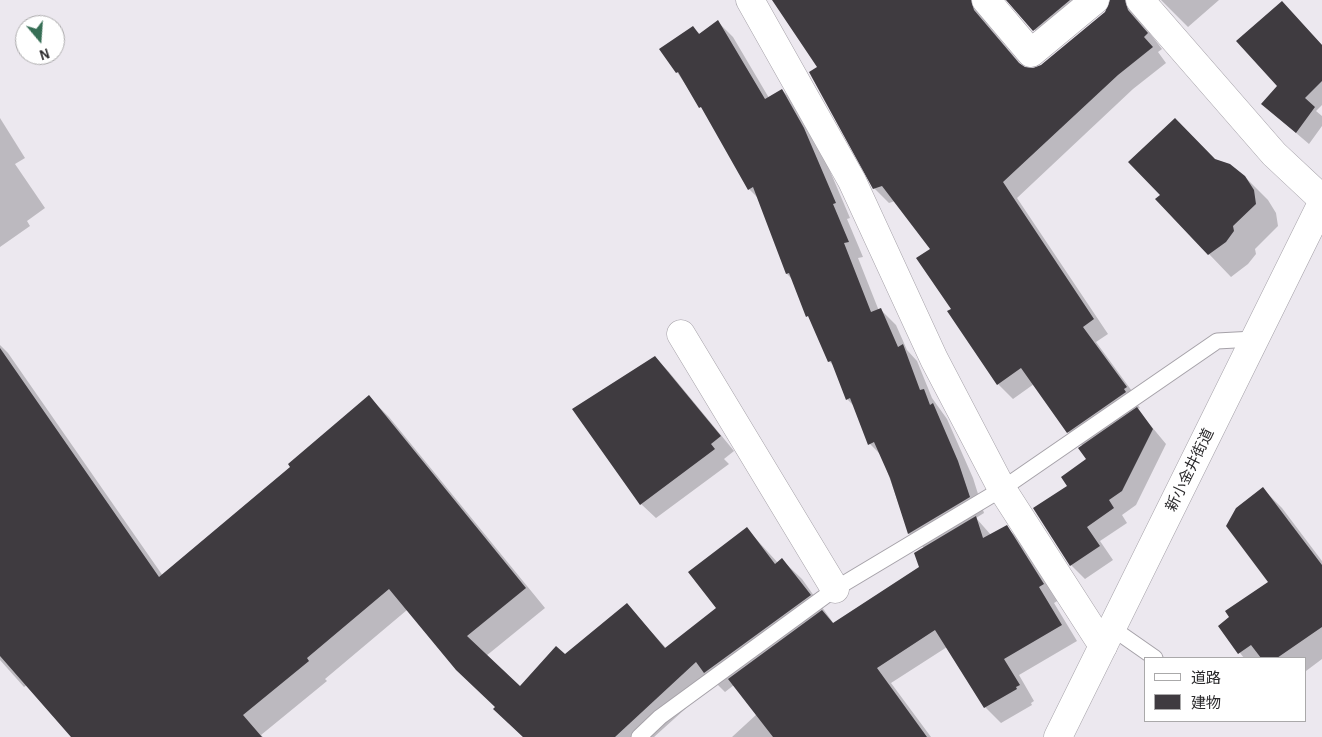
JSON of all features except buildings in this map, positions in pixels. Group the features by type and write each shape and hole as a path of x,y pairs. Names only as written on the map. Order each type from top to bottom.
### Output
{"street":[{"path":"750,0 852,181 934,360 1002,489 1108,637"},
{"path":"986,0 1031,54 1095,0"},
{"path":"1140,0 1274,154 1322,199"},
{"name":"新小金井街道","path":"1058,737 1322,203"},
{"path":"681,334 835,589"}],"lane":[{"path":"639,737 660,717 835,589 1002,489 1217,340 1254,339"},
{"path":"1108,637 1152,657"}]}
